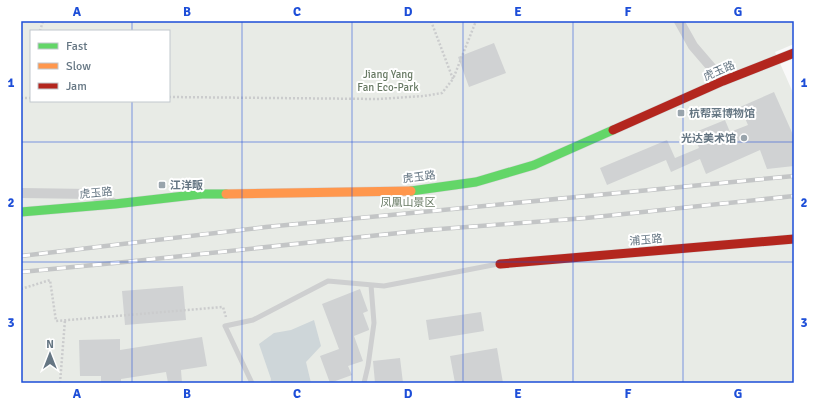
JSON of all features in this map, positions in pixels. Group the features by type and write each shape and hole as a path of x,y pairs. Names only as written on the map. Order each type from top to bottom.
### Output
{"street":[{"path":"679,21 693,46 723,81"},
{"name":"虎玉路","path":"21,212 115,204 202,194 407,192 476,182 534,166 723,81 794,53"},
{"path":"21,193 90,194 115,204"},
{"name":"浦玉路","path":"500,264 794,239"}],"lane":[{"path":"252,383 225,326 253,320 328,281 384,286 500,264"},
{"path":"364,383 374,323 371,285"}],"path":[{"path":"431,21 453,79"},
{"path":"170,97 378,98 424,96 442,93 453,79 476,21"},
{"path":"21,289 50,280 56,321 223,307 228,325"},
{"path":"60,383 65,320"}],"green space":[{"name":"凤凰山景区","path":"21,21 794,21 794,44 775,52 794,95 794,383 21,383"}],"shaded area":[{"path":"314,320 321,346 306,362 311,383 270,383 271,379 259,344 274,333 291,330"}],"building":[{"path":"494,43 506,73 469,87 458,57"},
{"name":"光达美术馆","path":"774,92 794,137 794,166 767,169 760,150 706,174 700,159 671,172 666,160 607,185 600,168 667,140 675,158 699,148 693,133 725,120 730,132 748,125 740,107"},
{"path":"183,286 186,320 125,325 122,291"},
{"path":"360,289 368,311 363,313 369,330 354,336 363,361 348,366 352,375 330,383 320,356 339,349 322,304"},
{"path":"481,312 484,331 429,340 426,320"},
{"path":"202,337 207,366 181,370 182,383 168,383 166,372 121,379 121,383 101,383 101,376 80,376 79,340 120,339 120,350"},
{"path":"497,348 503,383 455,383 450,356"},
{"path":"400,358 403,383 375,383 373,361"}],"railway":[{"path":"21,256 266,227 794,176"},
{"path":"21,272 427,230 586,218 794,196"}],"traffic: fast":[{"path":"411,191 476,182 534,165 613,130"},
{"path":"21,212 115,204 202,194 226,194"}],"traffic: slow":[{"path":"226,194 411,191"}],"traffic: jam":[{"path":"613,130 723,81 794,53"},
{"path":"500,264 794,239"}],"place":[{"name":"杭帮菜博物馆","path":"681,113"},
{"name":"光达美术馆","path":"744,138"},
{"name":"江洋畈","path":"162,185"}],"park label":[{"name":"Jiang Yang Fan Eco-Park","path":"388,80"}]}
